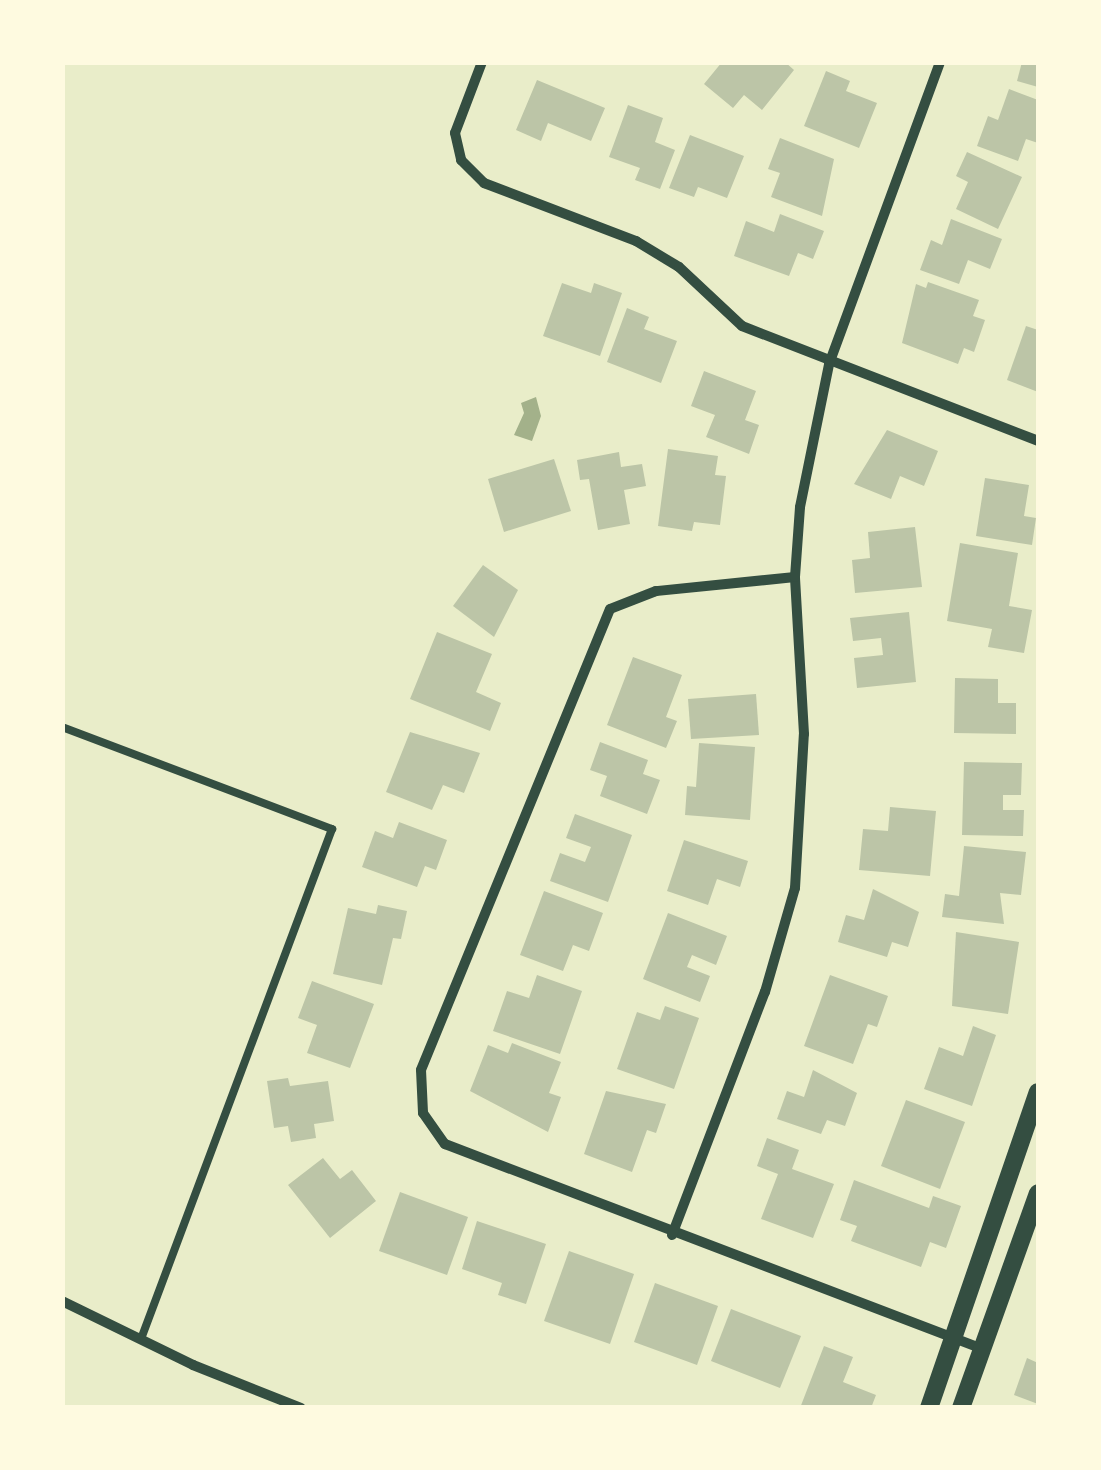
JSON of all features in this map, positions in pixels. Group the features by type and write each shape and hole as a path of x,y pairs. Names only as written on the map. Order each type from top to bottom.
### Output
{"street":[{"path":"482,62 456,133 461,160 484,184 636,241 678,267 742,326 829,364 1038,441"},
{"path":"672,1234 765,992 795,888 804,734 795,577 800,507 829,364 940,62"},
{"path":"795,577 656,591 610,608 421,1070 423,1114 445,1144 672,1234 980,1348"},
{"path":"929,1408 1038,1092"},
{"path":"962,1408 980,1348 1038,1193"},
{"path":"62,1300 282,1404 301,1408"}],"lane":[{"path":"62,727 332,829 141,1339"}],"shaded area":[{"path":"536,397 541,416 532,441 514,435 524,413 521,403"}],"building":[{"path":"722,62 785,62 794,70 762,110 744,95 733,108 704,84"},
{"path":"1022,62 1038,62 1038,87 1017,81"},
{"path":"826,71 850,81 846,91 877,103 859,148 804,126"},
{"path":"537,80 605,108 591,141 548,123 541,141 516,130"},
{"path":"1009,89 1038,100 1038,143 1026,139 1018,161 977,146 988,116 998,120"},
{"path":"628,105 663,118 655,142 675,150 660,189 635,180 640,168 609,157"},
{"path":"690,135 744,156 727,198 698,187 694,197 669,188"},
{"path":"780,138 834,159 822,216 771,197 780,173 768,169"},
{"path":"967,152 1022,177 998,229 956,209 968,182 956,176"},
{"path":"780,214 824,231 813,259 798,253 789,276 734,256 746,221 774,232"},
{"path":"951,219 1002,239 990,269 968,260 959,284 920,270 931,240 942,245"},
{"path":"928,282 979,300 973,316 985,320 974,352 964,348 958,364 902,343 916,284 926,288"},
{"path":"562,283 591,293 594,283 622,293 600,356 543,336"},
{"path":"627,308 649,317 644,329 677,341 661,383 607,362"},
{"path":"1026,326 1038,330 1038,392 1007,380"},
{"path":"704,371 756,391 745,420 759,425 749,454 706,437 715,415 691,406"},
{"path":"887,430 938,451 924,486 900,476 891,499 854,484"},
{"path":"668,449 718,456 715,475 726,476 720,525 694,522 692,531 658,526"},
{"path":"619,452 621,467 642,464 646,486 624,490 630,524 598,530 589,479 580,480 577,460"},
{"path":"554,459 571,511 504,532 488,479"},
{"path":"985,478 1029,485 1024,516 1036,518 1032,545 976,536"},
{"path":"915,527 922,587 855,593 852,560 870,558 868,532"},
{"path":"960,543 1018,553 1009,606 1032,610 1024,653 988,647 992,629 947,621"},
{"path":"483,565 518,590 494,637 453,606"},
{"path":"909,612 916,682 857,688 854,658 883,655 881,638 853,641 850,618"},
{"path":"437,632 492,654 476,692 501,703 490,731 410,699"},
{"path":"633,657 682,675 666,717 677,721 666,748 607,725"},
{"path":"955,678 998,679 998,703 1016,703 1016,734 954,733"},
{"path":"756,694 759,735 691,739 688,699"},
{"path":"410,732 480,753 464,793 443,785 432,810 386,792"},
{"path":"600,742 648,760 643,774 660,780 647,814 600,796 607,776 590,770"},
{"path":"699,743 755,747 750,820 685,815 687,786 696,787"},
{"path":"964,762 1022,763 1021,795 1003,795 1003,810 1024,810 1023,836 962,835"},
{"path":"890,807 936,811 930,876 859,870 863,829 888,831"},
{"path":"575,814 632,835 608,902 550,881 560,853 585,862 591,847 566,838"},
{"path":"399,822 447,840 436,870 425,866 417,887 362,867 375,831 393,838"},
{"path":"684,840 748,861 740,887 717,879 708,905 667,891"},
{"path":"964,846 1026,852 1021,895 1000,893 1004,924 942,917 945,894 959,896"},
{"path":"873,889 919,912 908,947 892,942 887,957 838,942 846,915 864,920"},
{"path":"544,891 603,913 589,951 573,945 563,971 520,955"},
{"path":"378,905 407,911 401,939 393,938 382,985 333,974 348,908 376,914"},
{"path":"668,913 727,936 716,965 692,955 687,967 710,976 700,1002 643,979"},
{"path":"956,932 1019,942 1008,1014 952,1006"},
{"path":"537,975 582,991 560,1054 493,1031 507,991 529,998"},
{"path":"830,975 888,996 877,1027 868,1024 853,1064 804,1046"},
{"path":"312,981 374,1004 350,1068 307,1053 317,1025 298,1018"},
{"path":"665,1006 699,1018 674,1089 617,1069 637,1012 660,1020"},
{"path":"973,1026 996,1035 972,1106 924,1089 939,1047 963,1056"},
{"path":"512,1043 561,1062 549,1093 561,1097 548,1132 470,1091 488,1045 508,1053"},
{"path":"813,1070 857,1093 845,1126 827,1120 821,1134 777,1119 787,1091 804,1097"},
{"path":"288,1078 290,1086 328,1081 334,1121 314,1124 316,1138 291,1142 288,1126 274,1128 267,1081"},
{"path":"606,1091 666,1104 656,1133 647,1130 632,1172 584,1154"},
{"path":"906,1100 965,1122 940,1189 881,1166"},
{"path":"767,1138 799,1150 792,1169 834,1184 813,1238 761,1219 778,1174 757,1166"},
{"path":"323,1158 340,1179 352,1170 376,1201 330,1238 288,1185"},
{"path":"854,1180 929,1208 933,1196 961,1206 946,1248 930,1242 921,1267 851,1241 857,1226 840,1220"},
{"path":"400,1192 468,1217 447,1275 379,1251"},
{"path":"477,1221 546,1244 526,1304 498,1295 502,1283 462,1269"},
{"path":"569,1251 634,1274 610,1344 544,1321"},
{"path":"655,1283 718,1306 697,1365 634,1342"},
{"path":"731,1309 801,1336 780,1388 711,1361"},
{"path":"824,1346 853,1357 843,1382 876,1395 871,1408 800,1408"},
{"path":"1027,1358 1038,1363 1038,1404 1014,1395"}]}
